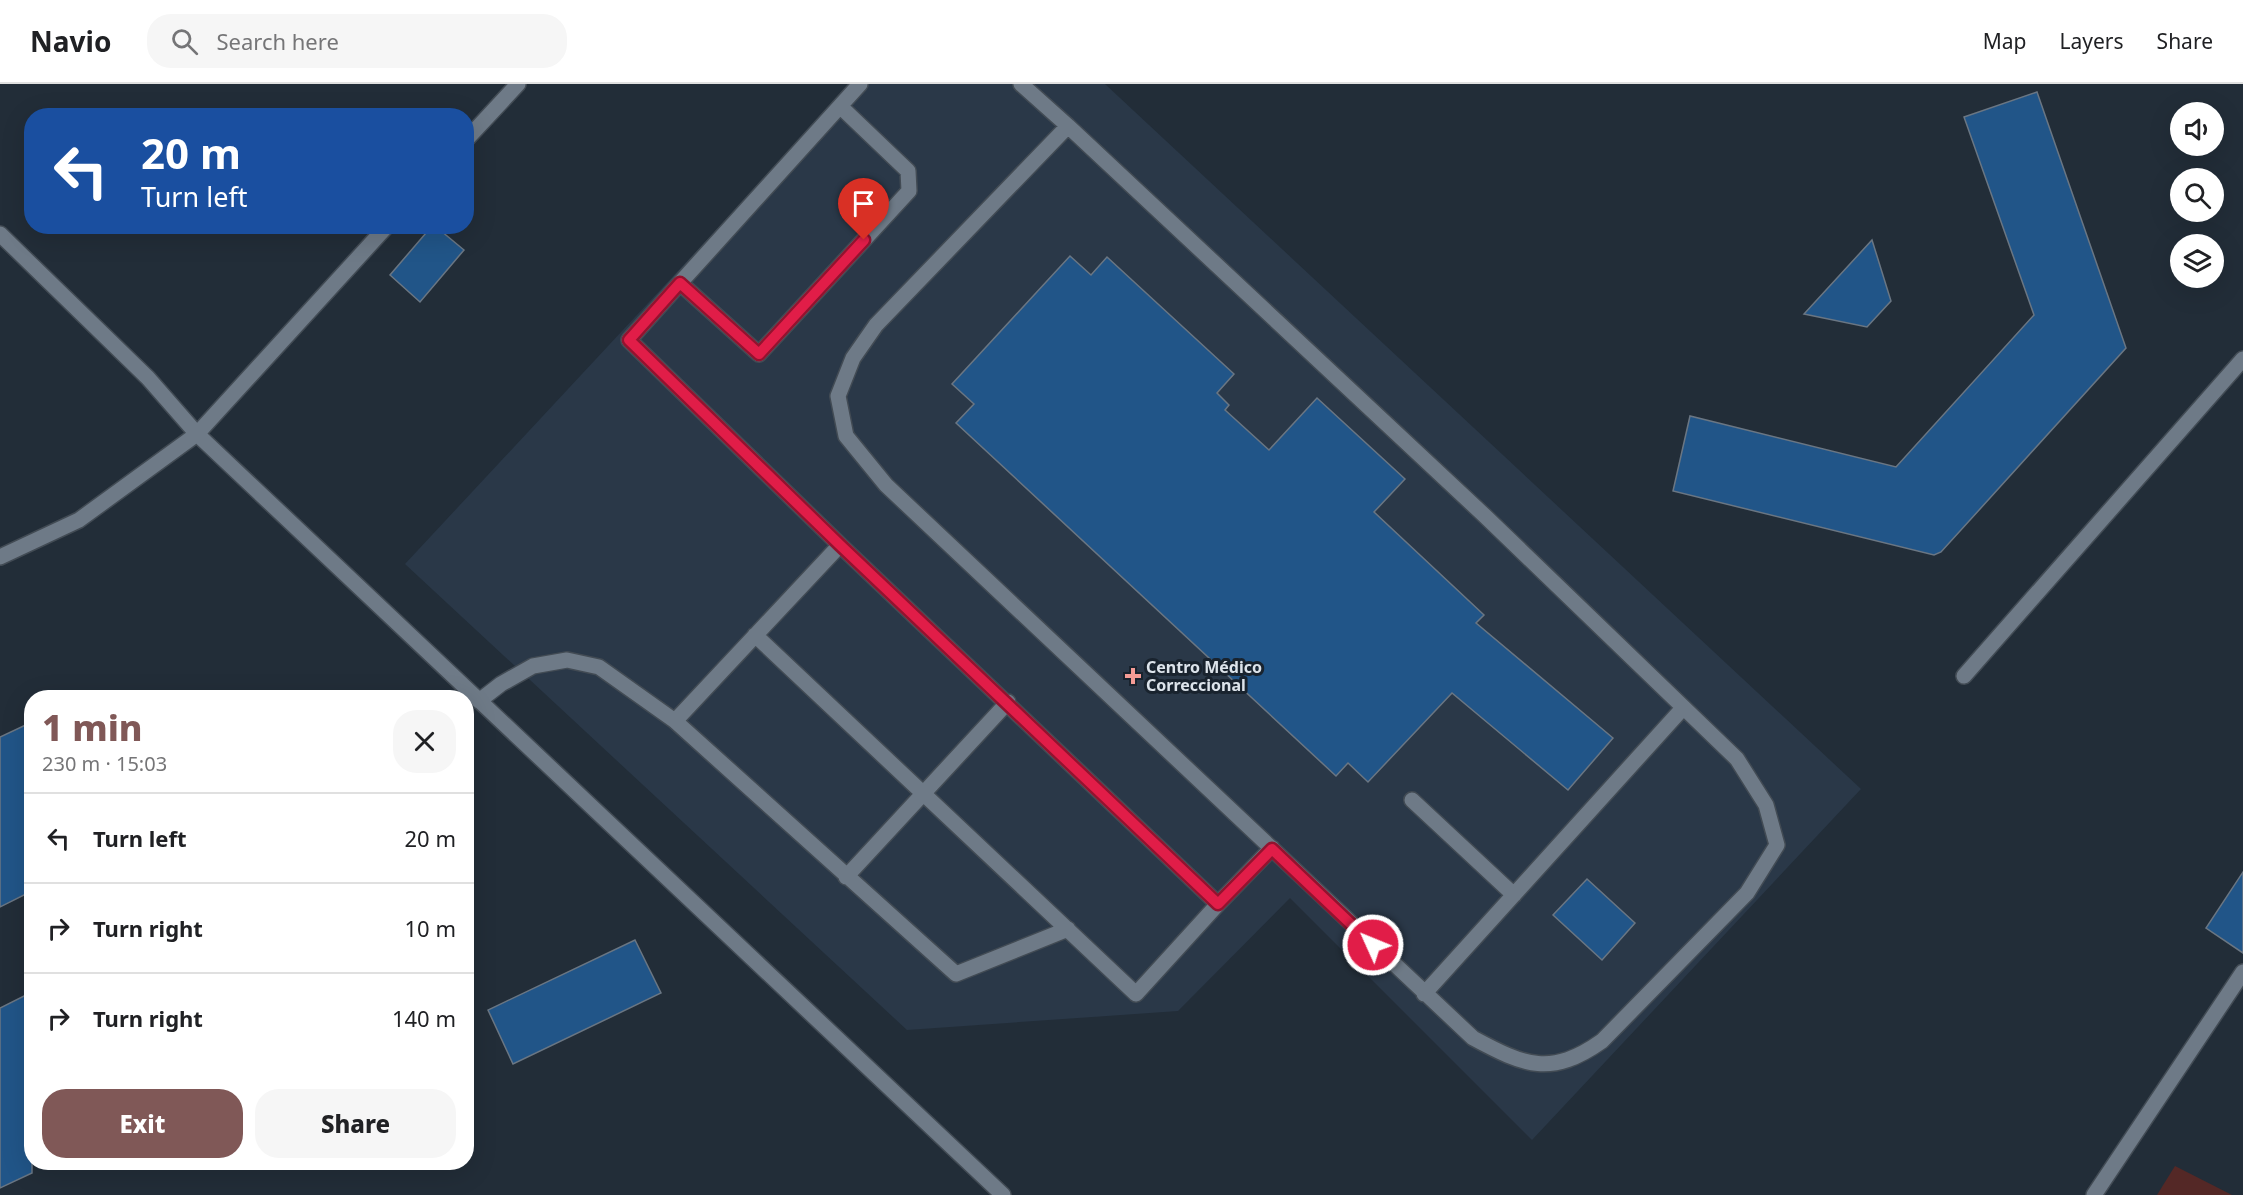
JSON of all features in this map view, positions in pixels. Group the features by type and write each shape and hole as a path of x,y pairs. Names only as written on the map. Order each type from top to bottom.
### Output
{"lane":[{"path":"474,131 518,84"},
{"path":"860,84 629,340 840,545 1008,702 1218,904"},
{"path":"1021,84 1068,126 1485,516 1737,759 1766,805 1777,845 1747,893 1602,1041 1577,1058 1550,1064 1514,1060 1473,1038 886,485 846,436 838,396 853,358 876,325 1068,126"},
{"path":"680,283 759,354 909,191 908,171 841,106"},
{"path":"0,234 148,378 197,434 467,690"},
{"path":"0,558 79,520 197,434 380,234"},
{"path":"1964,676 2243,359"},
{"path":"675,721 840,545"},
{"path":"755,635 1136,994 1272,849"},
{"path":"479,701 501,684 533,666 567,660 598,667 675,721 956,974 1068,929"},
{"path":"474,696 1003,1195"},
{"path":"846,877 924,796 1008,702"},
{"path":"1424,994 1683,708"},
{"path":"1412,800 1514,895"},
{"path":"2094,1195 2243,972"}],"shaded area":[{"name":"Centro Médico Correccional","path":"852,84 1105,84 1861,789 1532,1140 1290,898 1178,1011 907,1030 405,564"},
{"path":"2175,1166 2232,1195 2157,1195"}],"building":[{"path":"2037,92 2126,348 1941,552 1934,555 1673,491 1690,416 1896,467 2034,315 1964,117"},
{"path":"425,234 445,234 464,250 420,302 390,275"},
{"path":"1872,240 1891,301 1867,327 1804,314"},
{"path":"1070,256 1091,275 1107,257 1234,374 1217,393 1229,405 1225,410 1269,450 1317,398 1405,479 1374,512 1484,615 1476,623 1613,738 1568,790 1452,693 1368,782 1348,763 1336,776 956,423 974,404 952,384"},
{"path":"24,726 24,895 0,907 0,737"},
{"path":"2243,872 2243,953 2206,928"},
{"path":"1587,879 1635,923 1602,960 1553,915"},
{"path":"635,940 661,993 513,1064 488,1010"},
{"path":"24,996 24,1170 32,1170 32,1173 0,1188 0,1008"}],"place":[{"name":"Centro Médico Correccional","path":"1133,676"}],"route":[{"path":"864,240 759,354 680,283 629,340 840,545 1008,702 1218,904 1272,849 1373,945"}]}
